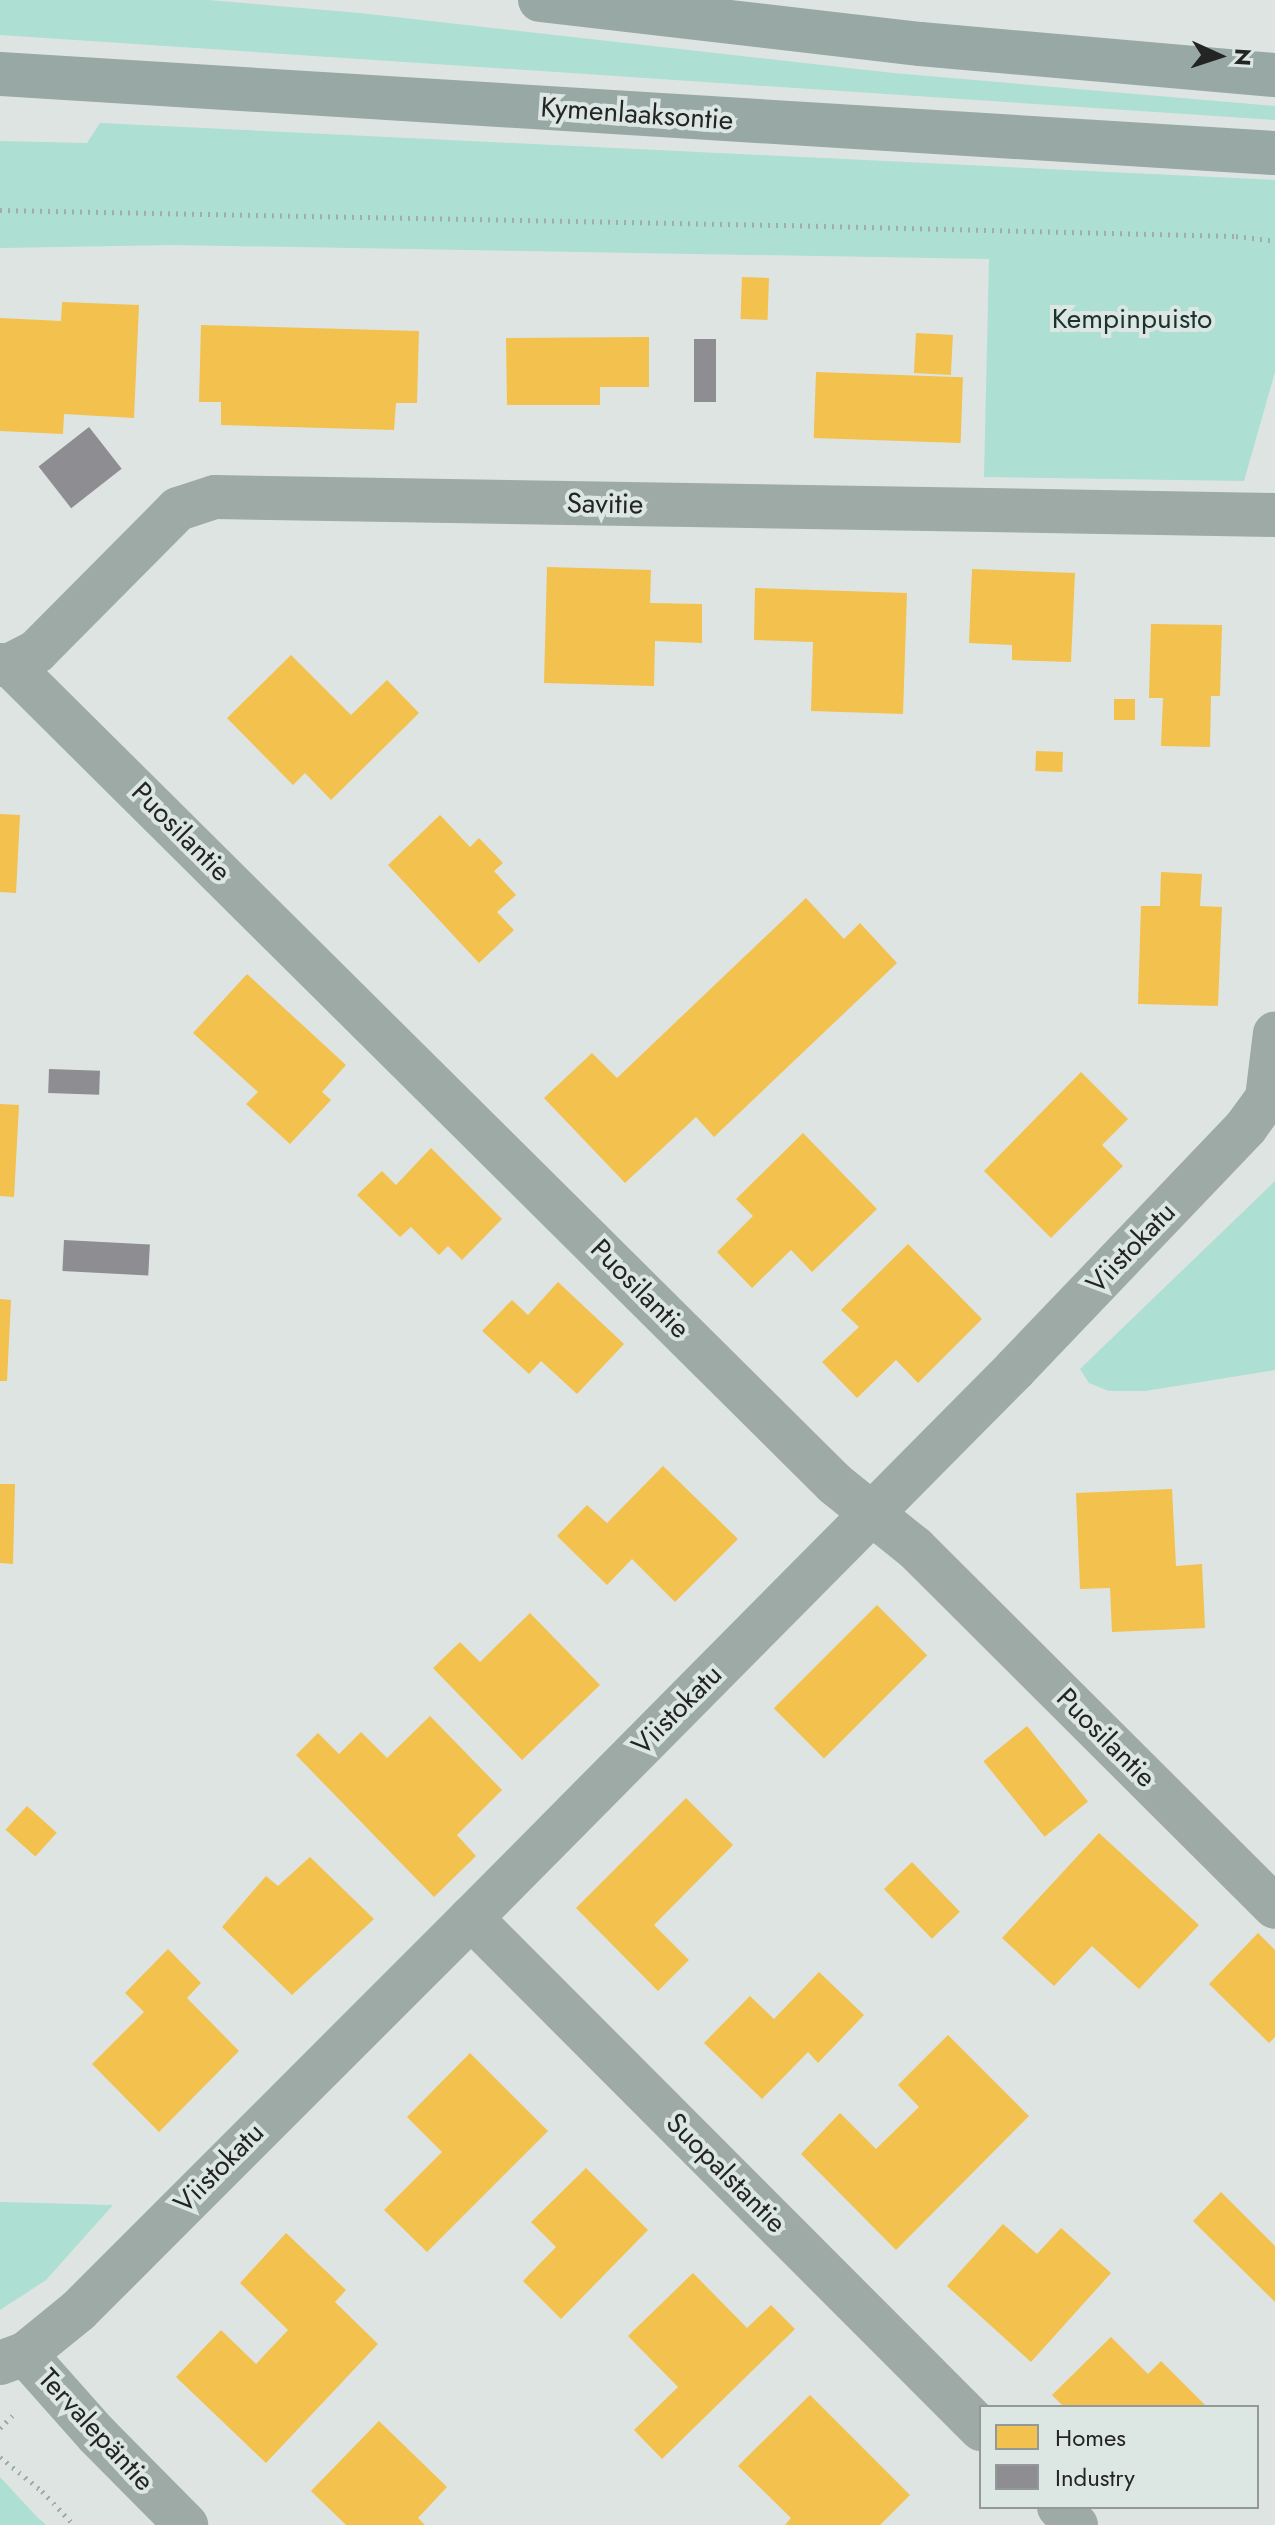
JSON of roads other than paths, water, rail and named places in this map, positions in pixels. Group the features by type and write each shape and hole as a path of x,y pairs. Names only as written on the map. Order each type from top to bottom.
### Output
{"main road":[{"path":"540,0 920,44 1275,75"},
{"name":"Kymenlaaksontie","path":"0,74 1275,153"}],"street":[{"name":"Savitie","path":"5,665 37,651 178,509 215,497 1275,515"},
{"name":"Puosilantie","path":"5,665 835,1484 915,1548 1275,1907"},
{"name":"Viistokatu","path":"13,2358 78,2311 872,1514 1246,1127 1267,1098 1275,1033"},
{"name":"Suopalstantie","path":"471,1918 979,2427"},
{"name":"Tervalepäntie","path":"13,2358 97,2435 186,2525"},
{"path":"1061,2509 1076,2525"}],"park label":[{"name":"Kempinpuisto","path":"1132,319"}]}
